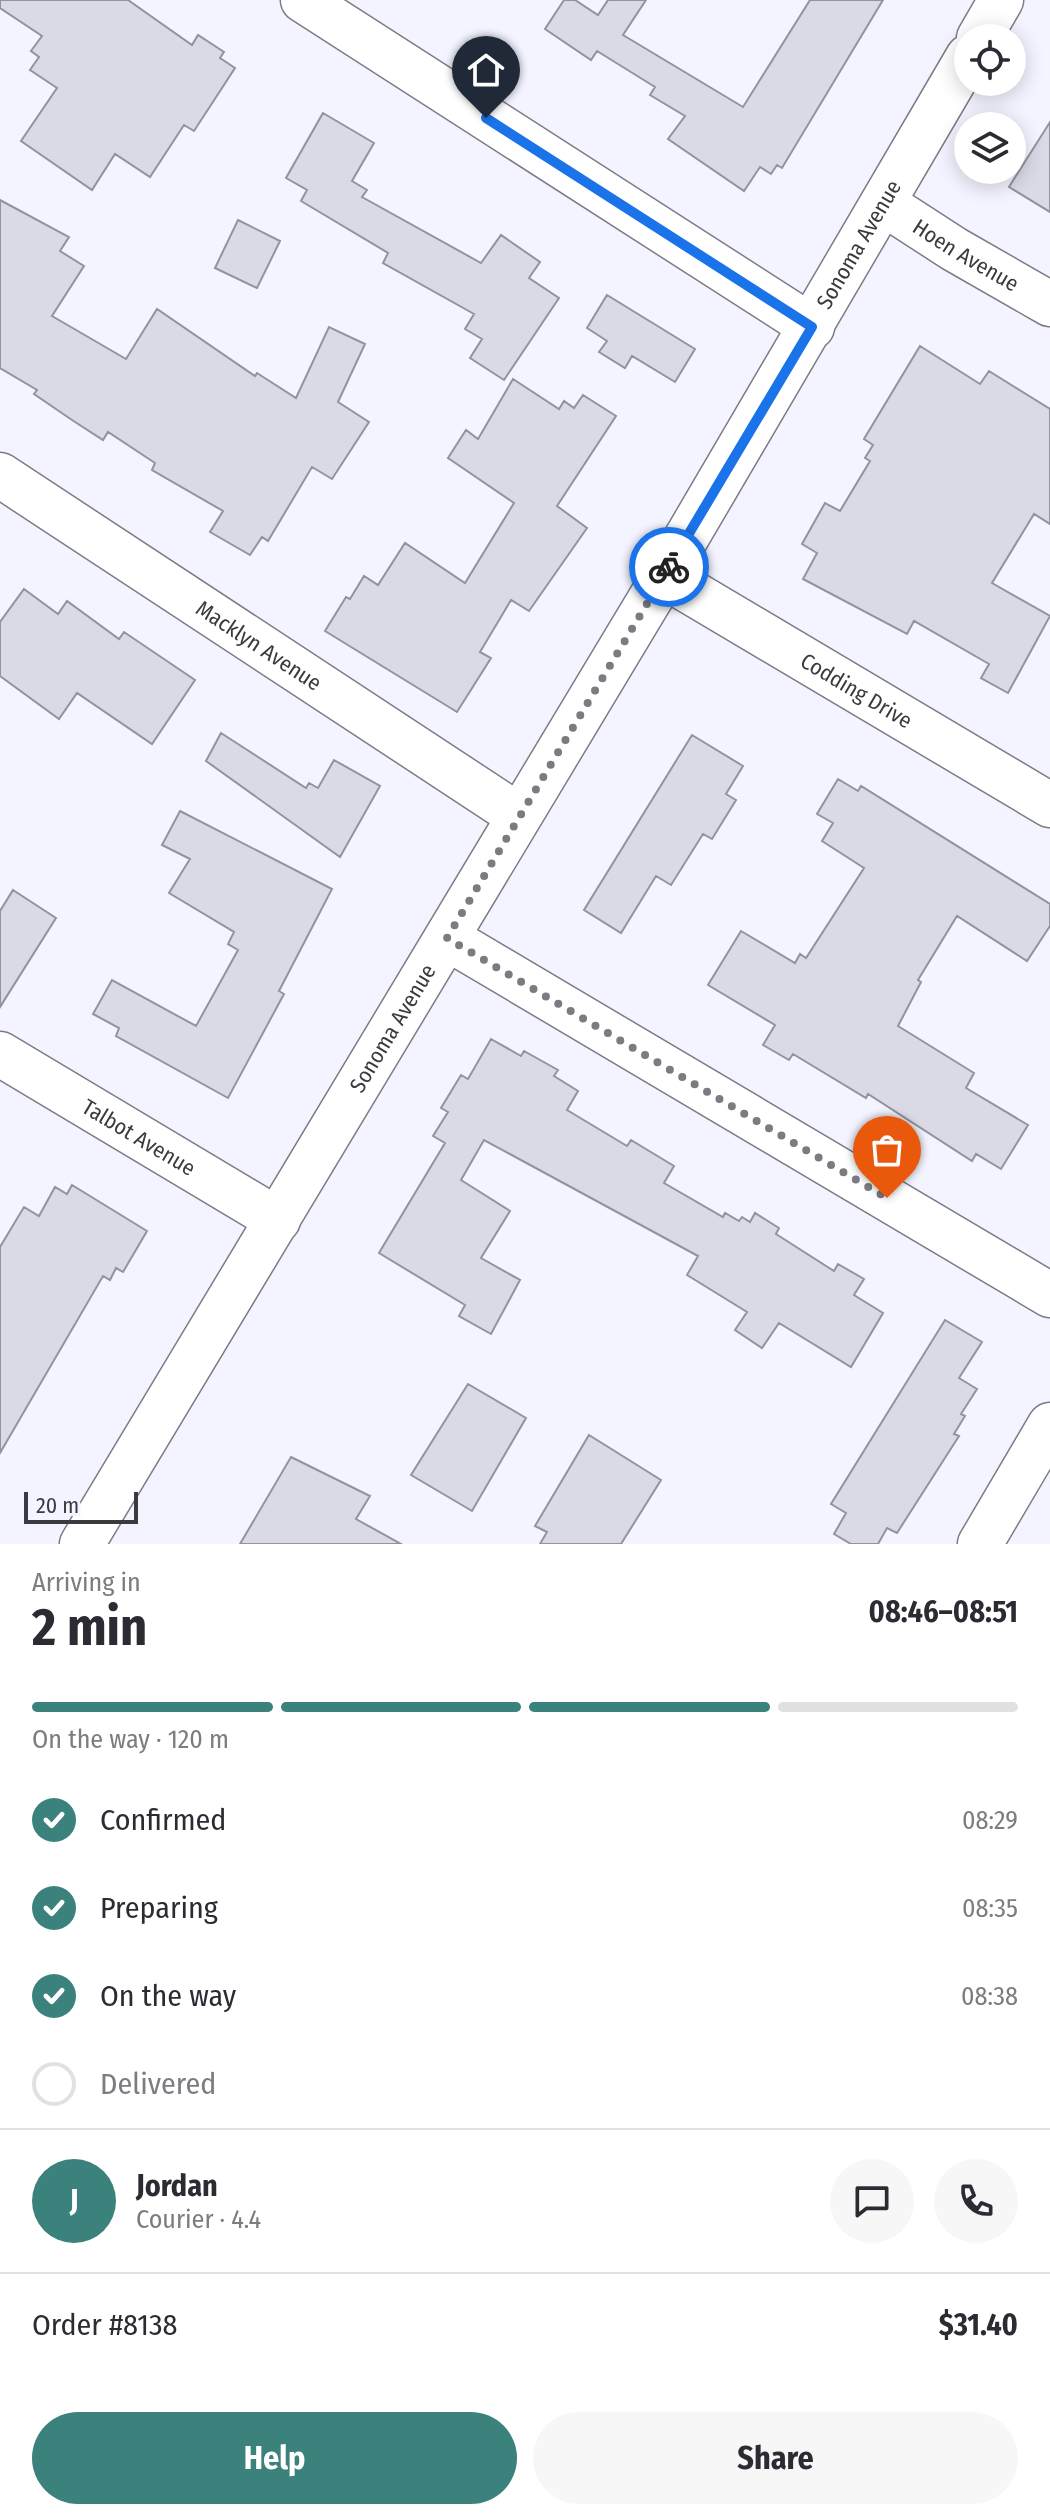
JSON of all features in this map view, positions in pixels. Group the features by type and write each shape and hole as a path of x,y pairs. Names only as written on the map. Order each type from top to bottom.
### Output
{"street":[{"path":"303,0 812,327"},
{"path":"987,24 1001,0"},
{"name":"Sonoma Avenue","path":"82,1544 664,576 954,81"},
{"name":"Hoen Avenue","path":"883,203 954,249 1050,304"},
{"name":"Macklyn Avenue","path":"0,475 519,816"},
{"name":"Codding Drive","path":"664,576 1050,805"},
{"path":"447,938 1050,1295"},
{"name":"Talbot Avenue","path":"0,1054 278,1220"},
{"path":"980,1544 1050,1425"}],"building":[{"path":"0,0 128,0 192,45 198,35 224,52 220,58 235,68 194,131 184,125 150,177 115,154 92,190 21,141 57,88 30,70 39,57 31,51 42,36 0,8"},
{"path":"564,0 575,0 598,15 608,0 646,0 623,35 743,107 810,0 883,0 782,168 777,165 771,174 760,167 744,191 668,139 685,116 650,95 655,87 597,51 591,60 545,29"},
{"path":"323,113 374,143 352,181 367,190 362,197 481,263 501,235 540,262 529,278 559,298 504,380 470,358 482,339 465,329 474,314 383,263 388,253 301,201 307,190 286,178"},
{"path":"1050,122 1050,212 1009,187 1011,184 1026,184 1026,160"},
{"path":"0,200 69,237 60,251 84,266 52,316 126,359 157,309 255,376 257,373 296,398 329,327 365,344 338,402 369,422 332,479 312,467 268,541 262,537 250,555 210,532 223,511 152,470 155,463 108,432 103,440 34,394 37,390 0,368"},
{"path":"238,220 280,241 257,288 215,268"},
{"path":"607,295 695,349 675,382 632,356 625,368 599,352 607,341 587,328"},
{"path":"920,346 980,384 989,371 1050,409 1050,524 1034,514 992,583 1050,616 1008,693 981,678 989,664 914,621 907,634 803,579 817,553 802,544 825,503 840,511 870,461 865,458 873,445 864,439"},
{"path":"513,379 559,409 564,401 574,408 583,395 616,416 557,506 587,528 529,611 511,600 480,652 491,658 457,712 325,631 346,597 350,599 364,576 378,585 405,543 465,583 514,503 448,458 466,430 478,439"},
{"path":"24,589 58,614 67,601 119,639 124,632 195,680 152,744 77,693 59,719 0,676 0,622"},
{"path":"221,733 306,788 309,783 318,788 334,760 380,786 340,857 206,761"},
{"path":"692,735 743,766 726,794 736,800 712,839 703,834 671,885 656,876 621,933 584,910"},
{"path":"838,779 858,791 861,786 1050,904 1050,926 1027,961 957,916 918,980 921,982 898,1026 974,1073 966,1088 1028,1125 1001,1169 976,1154 972,1161 868,1094 866,1098 793,1054 789,1060 763,1045 775,1025 708,985 741,931 795,963 800,954 806,958 864,868 822,841 833,823 817,814"},
{"path":"180,811 332,889 279,991 284,994 228,1098 116,1036 119,1028 93,1014 112,980 196,1026 238,950 228,944 234,932 169,893 190,859 162,845"},
{"path":"13,890 56,918 0,1007 0,911"},
{"path":"491,1039 521,1056 524,1051 558,1070 554,1076 578,1091 567,1110 627,1146 631,1140 674,1166 664,1183 723,1217 725,1213 739,1221 742,1217 750,1222 755,1213 779,1228 776,1234 834,1271 838,1264 864,1279 854,1295 883,1313 851,1367 779,1323 762,1348 735,1330 747,1312 687,1275 698,1256 484,1140 461,1180 510,1211 481,1258 520,1280 491,1334 459,1316 465,1305 379,1253 445,1143 433,1136 448,1112 441,1108 461,1075 468,1079"},
{"path":"72,1185 147,1231 123,1272 116,1268 110,1280 103,1276 0,1453 0,1247 24,1207 39,1216 55,1187 67,1194"},
{"path":"945,1320 982,1342 959,1378 977,1389 961,1414 965,1416 954,1434 959,1436 897,1533 887,1528 878,1544 851,1544 834,1534 846,1513 831,1504"},
{"path":"468,1384 526,1418 472,1511 411,1475"},
{"path":"589,1435 661,1480 621,1544 540,1544 547,1532 535,1526"},
{"path":"291,1457 370,1496 356,1519 401,1544 240,1544"}],"way so far":[{"path":"669,567 447,938 887,1198"}],"route":[{"path":"486,118 812,327 669,567"}]}
